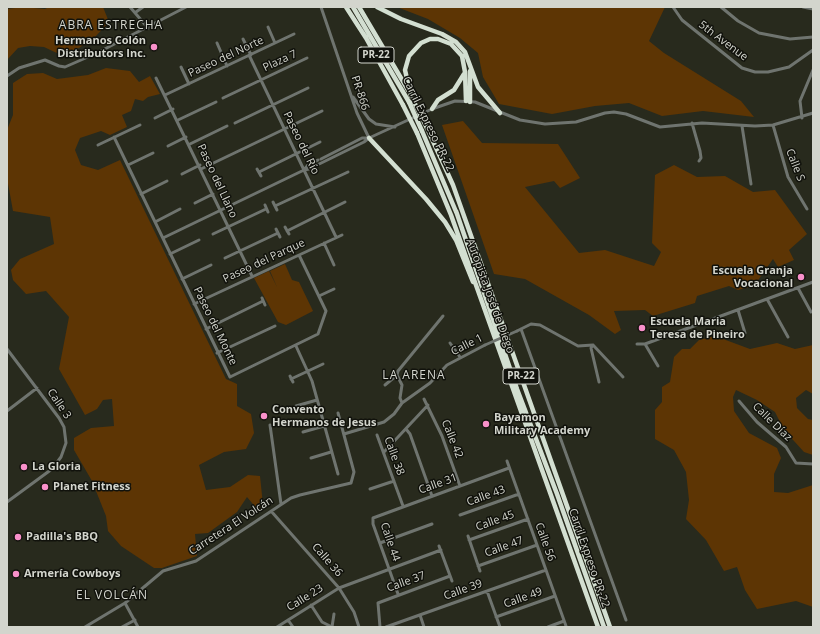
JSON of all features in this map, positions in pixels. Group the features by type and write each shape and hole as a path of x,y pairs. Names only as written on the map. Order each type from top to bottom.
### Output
{"highway":[{"name":"Autopista José de Diego","path":"346,7 369,44 403,105 417,133 444,197 598,627"},
{"name":"Carril Expreso PR-22","path":"353,7 411,99"},
{"name":"Autopista José de Diego","path":"359,7 411,99 453,185 610,627"},
{"path":"377,7 401,19 442,34 456,42 464,52 481,92 500,113"},
{"path":"411,99 406,75 406,64 412,51 425,41 442,40 455,47 462,56 468,101"},
{"path":"468,101 470,69"},
{"path":"432,109 438,100 449,94 458,86 465,72"},
{"name":"Carril Expreso PR-22","path":"425,129 456,211 517,389 557,494 604,627"},
{"path":"369,138 426,199 445,222 456,240 470,277 479,292"}],"street":[{"path":"130,7 136,12 148,28"},
{"path":"136,12 143,7"},
{"path":"7,76 19,68 45,60 65,67 148,28 186,7"},
{"name":"PR-866","path":"321,7 357,113 369,138"},
{"name":"5th Avenue","path":"673,7 682,20 742,68 755,72 768,72 789,67 813,50"},
{"path":"721,7 738,21 759,33 790,39 813,37"},
{"path":"802,7 813,9"},
{"path":"268,27 275,43"},
{"name":"Paseo del Norte","path":"165,95 294,34"},
{"name":"Paseo del Río","path":"243,39 336,238"},
{"path":"217,43 227,66"},
{"name":"Plaza 7","path":"223,98 306,58"},
{"path":"181,67 189,84"},
{"path":"802,118 800,100 813,70"},
{"name":"Paseo del Llano","path":"156,78 190,144 252,276"},
{"path":"235,123 308,88"},
{"path":"351,93 369,119 376,124 395,127"},
{"path":"163,238 304,170 356,147 369,138 446,103 468,101 520,120 545,124 576,122 605,113 614,112 626,114 660,127 692,123 742,126 772,125 813,114"},
{"path":"178,120 216,102"},
{"path":"155,118 173,109"},
{"path":"182,174 322,111"},
{"path":"692,123 700,151 701,158 699,161"},
{"path":"98,145 140,125"},
{"name":"Calle S","path":"772,125 788,177 807,208"},
{"path":"190,144 227,126"},
{"path":"742,126 751,184"},
{"name":"Paseo del Monte","path":"114,137 217,353 230,377 318,334 326,315 319,296 299,255"},
{"path":"168,146 186,137"},
{"path":"304,170 308,165 351,143 362,138 369,138"},
{"path":"261,176 258,170 320,142"},
{"path":"128,165 154,153"},
{"path":"275,206 348,172"},
{"path":"141,194 167,181"},
{"path":"195,203 213,194"},
{"path":"287,231 344,204"},
{"path":"155,222 180,209"},
{"path":"213,234 266,209"},
{"path":"285,227 289,234"},
{"path":"225,258 277,231 280,237"},
{"name":"Paseo del Parque","path":"194,304 342,235"},
{"path":"170,254 199,240"},
{"path":"324,243 334,265"},
{"path":"182,279 211,265"},
{"path":"637,344 645,344 813,282"},
{"path":"798,288 811,312"},
{"path":"319,296 334,289"},
{"path":"767,299 788,337"},
{"path":"206,329 263,301"},
{"path":"738,310 745,333"},
{"path":"385,385 397,374 443,316"},
{"name":"Calle 1","path":"402,403 430,384 447,365 460,357 531,324 540,325 578,346 593,345"},
{"path":"217,353 275,325"},
{"path":"521,329 626,620"},
{"path":"450,343 460,357"},
{"path":"645,344 658,366"},
{"path":"593,345 623,377"},
{"path":"593,345 592,348 599,382"},
{"path":"296,346 308,371 338,474"},
{"name":"Calle 3","path":"7,348 59,418 64,427 66,443 61,458 52,469 7,502"},
{"path":"291,379 323,364"},
{"path":"344,434 384,422 394,414 402,403 400,398 402,385 397,374"},
{"path":"7,411 37,388"},
{"name":"Calle 42","path":"424,399 442,436 460,486"},
{"path":"296,406 317,400"},
{"name":"Calle Díaz","path":"739,401 757,422 786,447 796,463 813,464"},
{"path":"384,452 428,405"},
{"name":"Carretera El Volcán","path":"85,627 125,603 163,571 196,561 281,504 300,495 352,483 354,472 338,413"},
{"path":"270,425 281,504"},
{"path":"304,432 324,426"},
{"path":"406,429 410,434 432,496"},
{"name":"Calle 38","path":"377,435 403,506"},
{"path":"311,458 331,452"},
{"name":"Calle 56","path":"507,461 566,626"},
{"name":"Calle 31","path":"373,518 510,468"},
{"path":"370,489 394,481"},
{"path":"373,483 374,488"},
{"name":"Calle 43","path":"460,515 518,494"},
{"name":"Calle 36","path":"271,511 339,588 354,612 359,627"},
{"name":"Calle 44","path":"373,518 398,594"},
{"name":"Calle 45","path":"469,540 528,519"},
{"path":"380,543 432,524"},
{"path":"468,536 480,571"},
{"name":"Calle 47","path":"478,566 537,545"},
{"path":"440,546 452,581"},
{"name":"Calle 23","path":"277,627 339,588 389,568 441,550"},
{"name":"Calle 39","path":"386,627 546,570"},
{"name":"Calle 37","path":"380,627 378,603 398,594 450,576"},
{"path":"487,591 500,627"},
{"name":"Calle 49","path":"496,617 555,596"},
{"path":"125,603 138,627"},
{"path":"310,605 322,622 332,627 334,614"},
{"path":"420,615 424,627"},
{"path":"122,627 135,620"},
{"path":"288,620 293,627"},
{"path":"548,627 564,621"}],"shaded area":[{"path":"23,7 45,9 49,7 103,7 109,22 95,37 79,48 61,55 44,47 30,46 18,48 7,60 7,9"},
{"path":"397,7 665,7 649,41 664,53 741,101 754,117 703,111 662,116 629,103 595,106 552,114 499,104 483,77 478,53 460,38 428,19"},
{"path":"106,68 130,71 139,82 150,76 160,94 148,97 143,101 135,99 131,111 122,115 127,127 110,135 101,131 80,138 75,150 81,165 98,170 120,160 226,379 237,384 237,406 251,414 254,433 246,449 224,452 199,465 206,490 230,487 248,475 260,476 263,505 257,509 247,497 237,512 208,533 195,534 197,556 162,568 154,568 121,546 108,531 106,516 92,481 74,450 74,438 91,428 114,426 112,399 103,400 97,409 85,415 59,369 69,317 46,291 26,294 13,280 11,270 20,259 54,244 50,217 13,211 7,178 7,130 13,115 13,83 27,74 43,73 57,79 88,75"},
{"path":"463,121 482,143 558,144 580,178 560,188 554,181 525,187 579,253 605,250 654,266 661,252 652,243 655,175 674,165 697,177 725,176 753,192 775,190 807,234 789,250 794,260 778,267 773,259 754,286 738,290 729,286 697,296 695,303 653,316 645,310 614,311 621,330 615,334 589,315 525,279 494,274 442,125"},
{"path":"285,264 292,280 299,282 313,311 286,325 278,322 254,278 269,271 277,287 270,271"},
{"path":"715,336 750,349 777,343 795,349 813,345 813,394 806,390 796,398 797,408 808,419 813,420 813,455 804,452 784,430 775,412 757,400 736,390 733,397 734,411 749,433 777,448 781,458 774,474 774,492 788,493 813,485 813,607 796,601 757,609 745,590 737,567 724,571 706,540 686,519 689,500 686,472 674,450 655,439 655,410 662,402 662,387 670,382 674,357 682,349 690,349 699,340"}],"place":[{"name":"Hermanos Colón Distributors Inc.","path":"154,47"},
{"name":"Escuela Granja Vocacional","path":"801,277"},
{"name":"Escuela Maria Teresa de Pineiro","path":"642,328"},
{"name":"Convento Hermanos de Jesus","path":"264,416"},
{"name":"Bayamon Military Academy","path":"486,424"},
{"name":"La Gloria","path":"24,467"},
{"name":"Planet Fitness","path":"45,487"},
{"name":"Padilla's BBQ","path":"18,537"},
{"name":"Armería Cowboys","path":"16,574"}],"district":[{"name":"ABRA ESTRECHA","path":"111,26"},
{"name":"LA ARENA","path":"414,376"},
{"name":"EL VOLCÁN","path":"112,596"}]}
